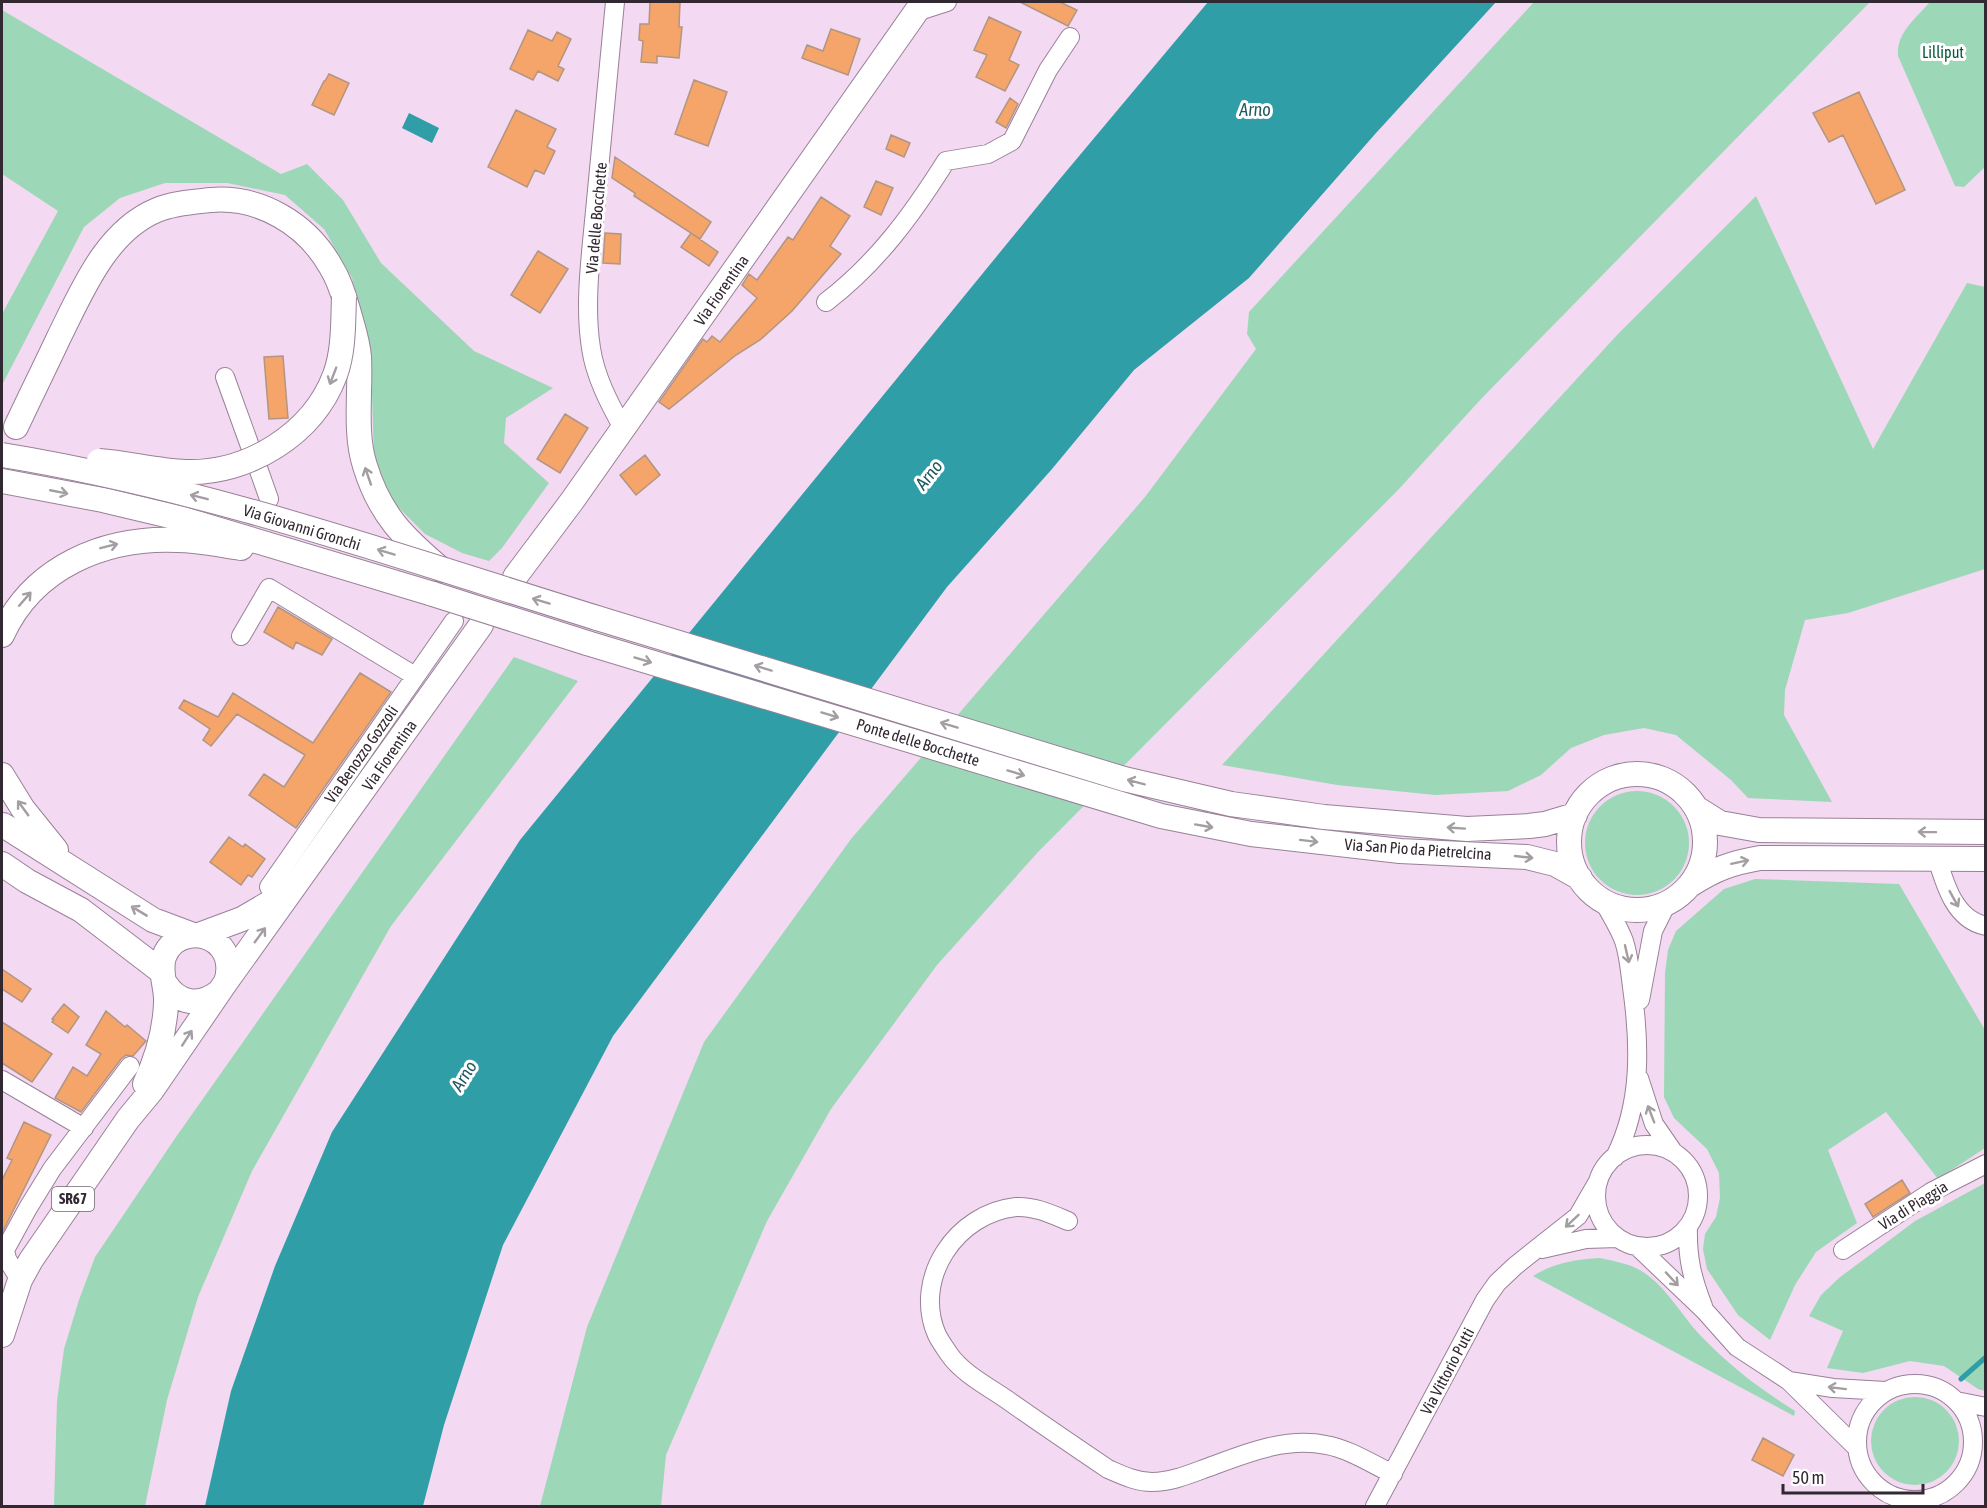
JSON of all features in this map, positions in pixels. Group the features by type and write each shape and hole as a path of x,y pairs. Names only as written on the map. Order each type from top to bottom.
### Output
{"main road":[{"name":"Via Fiorentina","path":"515,577 572,501 920,7"},
{"path":"16,427 87,281 116,240 156,211 190,202 229,200 254,205 273,212 300,229 323,253 333,269 356,336 359,356 361,448 371,486 401,532 442,570"},
{"path":"36,460 91,460 170,470 199,471 241,462 272,449 303,425 335,376 341,347 344,297"},
{"name":"Via Giovanni Gronchi","path":"2,455 126,479 235,506 597,618"},
{"name":"Via Giovanni Gronchi","path":"2,481 103,500 183,519 434,594 587,643"},
{"path":"2,635 11,616 30,593 57,571 100,548 126,542 161,539 309,557"},
{"name":"Ponte delle Bocchette","path":"597,618 1124,779 1254,808"},
{"name":"Via Fiorentina","path":"2,1335 20,1280 30,1260 481,625"},
{"name":"Ponte delle Bocchette","path":"587,643 1130,807 1195,824 1251,834"},
{"path":"2,774 23,809 73,870"},
{"path":"1986,832 1737,828 1720,823 1696,808 1682,791 1665,780 1644,774 1634,774 1613,778 1603,783 1587,797 1575,814 1570,836 1574,869 1586,887 1603,900 1628,909 1641,909 1667,903 1712,871 1725,865 1760,858 1986,859"},
{"name":"Via San Pio da Pietrelcina","path":"1254,808 1344,819 1467,829 1508,829 1537,825 1575,814"},
{"path":"1688,886 1699,868 1704,848 1703,827 1696,808"},
{"path":"2,824 153,920 214,941 225,954 228,965 222,987 208,1000 194,1002 179,998 169,989 164,977 81,910 33,861 2,824"},
{"name":"Via San Pio da Pietrelcina","path":"1251,834 1400,851 1527,856 1555,864 1580,878"},
{"path":"2,864 27,881 81,910"},
{"name":"Via Fiorentina","path":"128,1119 160,1047 166,1001 163,961 170,947 178,940 223,927 259,911 297,885"}],"street":[{"name":"Via delle Bocchette","path":"615,2 593,233 589,303 593,361 623,428"},
{"path":"920,7 947,2"},
{"path":"826,302 855,279 887,245 912,213 945,161 988,154 1012,141 1048,70 1070,37"},
{"path":"225,377 269,499"},
{"path":"241,636 269,588 415,676"},
{"name":"Via Benozzo Gozzoli","path":"269,887 454,621"},
{"path":"1937,858 1944,883 1964,917 1974,924 1986,926"},
{"path":"1603,900 1624,941 1637,1023"},
{"path":"1667,903 1655,924 1648,948 1637,1023 1637,1071 1629,1124 1615,1157 1601,1173 1596,1198 1598,1212 1605,1225 1617,1238 1638,1246 1649,1247 1671,1241 1688,1226"},
{"path":"20,1280 7,1259 5,1250 52,1169 130,1066"},
{"path":"1637,1071 1649,1111 1660,1134 1674,1153 1683,1160 1695,1181 1697,1204 1688,1226 1688,1255 1692,1279 1705,1311"},
{"path":"2,1080 84,1128"},
{"path":"1615,1157 1628,1149 1644,1145 1659,1147 1674,1153"},
{"name":"Via di Piaggia","path":"1843,1250 1930,1192 1986,1164"},
{"name":"Via Vittorio Putti","path":"1376,1506 1485,1300 1497,1283 1515,1266 1578,1216 1598,1183"},
{"path":"1068,1221 1043,1210 1017,1207 992,1212 972,1222 953,1239 941,1255 932,1281 931,1309 937,1334 951,1357 973,1377 1108,1469 1133,1479 1151,1482 1171,1480 1265,1448 1291,1443 1324,1444 1393,1474"},
{"name":"Via Vittorio Putti","path":"1537,1250 1586,1239 1617,1238"},
{"path":"1638,1246 1705,1311 1737,1347 1789,1381 1856,1447"},
{"path":"1789,1381 1833,1388 1886,1391"},
{"path":"1923,1384 1941,1390 1956,1401 1967,1416 1972,1434 1972,1453 1960,1480 1925,1504 1901,1499 1877,1488 1862,1469 1856,1447 1857,1430 1864,1412 1886,1391 1904,1385 1923,1384"},
{"path":"1956,1401 1986,1407"}],"green space":[{"path":"1534,2 1870,2 1481,399 1398,490 1038,852 937,965 831,1109 767,1221 666,1455 661,1506 540,1506 587,1327 704,1042 851,839 1145,497 1256,349 1247,334 1249,312"},
{"name":"Lilliput","path":"1930,2 1985,2 1985,167 1964,187 1955,186 1898,56 1900,40 1904,33"},
{"path":"2,10 281,174 307,164 343,200 381,263 474,351 553,388 506,418 504,443 549,483 502,548 489,561 462,553 425,534 392,501 374,456 372,396 363,321 352,278 324,229 285,195 227,183 165,183 120,198 84,227 2,385 2,314 58,211 2,174"},
{"path":"1756,196 1873,449 1967,283 1985,287 1985,569 1848,613 1805,620 1785,690 1784,715 1832,802 1748,798 1731,780 1676,735 1644,728 1604,735 1571,748 1541,775 1508,791 1435,795 1337,785 1222,765 1618,334"},
{"path":"514,657 578,681 391,926 252,1171 198,1297 167,1400 145,1506 54,1506 57,1401 64,1349 95,1257 176,1137"},
{"path":"1637,791 1657,795 1674,806 1685,823 1689,843 1685,863 1674,880 1657,891 1637,895 1617,891 1600,880 1589,863 1585,843 1589,823 1600,806 1617,795"},
{"path":"1755,879 1899,884 1985,1030 1985,1148 1938,1179 1886,1112 1828,1150 1857,1223 1816,1252 1795,1285 1770,1340 1738,1315 1707,1269 1703,1249 1705,1234 1716,1217 1720,1198 1719,1173 1707,1149 1674,1118 1664,1097 1665,973 1668,950 1676,931 1724,889"},
{"path":"1985,1183 1985,1391 1978,1389 1944,1366 1910,1361 1863,1373 1827,1368 1843,1331 1809,1316 1821,1295 1839,1278 1915,1221"},
{"path":"1600,1258 1633,1267 1652,1279 1715,1350 1748,1379 1795,1411 1794,1416 1533,1276 1565,1262"},
{"path":"1915,1397 1932,1401 1946,1410 1955,1424 1959,1441 1955,1458 1946,1472 1932,1481 1915,1485 1898,1481 1884,1472 1875,1458 1871,1441 1875,1424 1884,1410 1898,1401"}],"water":[{"name":"Arno","path":"1208,2 1496,2 1376,133 1249,278 1134,370 1052,469 947,587 613,1036 503,1245 444,1425 423,1506 205,1506 231,1391 275,1266 332,1132 520,840 1059,180"},
{"path":"409,113 439,128 432,143 402,128"}],"building":[{"path":"650,2 680,2 679,27 682,27 679,58 657,56 657,63 641,62 643,41 639,40 640,24 649,24"},
{"path":"1020,2 1060,2 1077,10 1068,26"},
{"path":"989,17 1021,32 1009,60 1019,65 1005,91 976,77 987,55 974,50"},
{"path":"831,29 860,39 848,75 802,58 807,45 823,51"},
{"path":"528,30 552,41 557,32 571,39 558,66 564,69 558,81 538,71 533,80 510,69"},
{"path":"329,74 349,83 334,115 312,105"},
{"path":"694,80 727,92 708,146 675,134"},
{"path":"1859,92 1905,190 1876,204 1843,135 1829,142 1813,113"},
{"path":"1010,98 1018,104 1006,128 996,122"},
{"path":"516,110 556,129 547,147 555,151 544,174 535,170 527,187 488,167"},
{"path":"891,135 910,143 904,157 886,149"},
{"path":"615,157 711,222 700,239 634,196 635,193 612,178"},
{"path":"876,181 893,188 881,215 864,207"},
{"path":"821,197 850,216 830,246 841,254 792,311 760,340 736,355 669,409 659,402 703,339 707,342 712,336 720,342 757,298 742,285 749,274 757,280 788,237 793,240"},
{"path":"605,233 621,234 620,264 603,263"},
{"path":"691,233 718,252 709,266 681,247"},
{"path":"538,251 568,269 540,313 511,295"},
{"path":"283,356 288,418 269,419 264,357"},
{"path":"565,414 588,428 560,473 537,459"},
{"path":"645,455 660,475 636,495 620,475"},
{"path":"278,607 332,639 322,655 296,642 293,649 264,632"},
{"path":"360,673 391,692 296,828 249,795 264,774 284,787 305,755 237,714 211,746 203,740 210,729 179,708 184,700 218,717 233,693 313,743"},
{"path":"229,837 243,847 245,844 265,859 252,877 248,875 241,885 210,862"},
{"path":"2,969 31,989 22,1002 2,989"},
{"path":"64,1004 79,1017 68,1033 52,1022"},
{"path":"106,1011 146,1041 133,1056 126,1055 121,1059 81,1112 55,1098 73,1067 87,1076 101,1054 86,1045"},
{"path":"2,1022 52,1054 32,1082 2,1063"},
{"path":"24,1122 51,1135 2,1233 2,1180 12,1160 7,1158"},
{"path":"1902,1180 1910,1193 1873,1217 1865,1204"},
{"path":"1763,1438 1794,1455 1783,1476 1752,1460"}],"waterway":[{"path":"1961,1379 1986,1357"}]}
